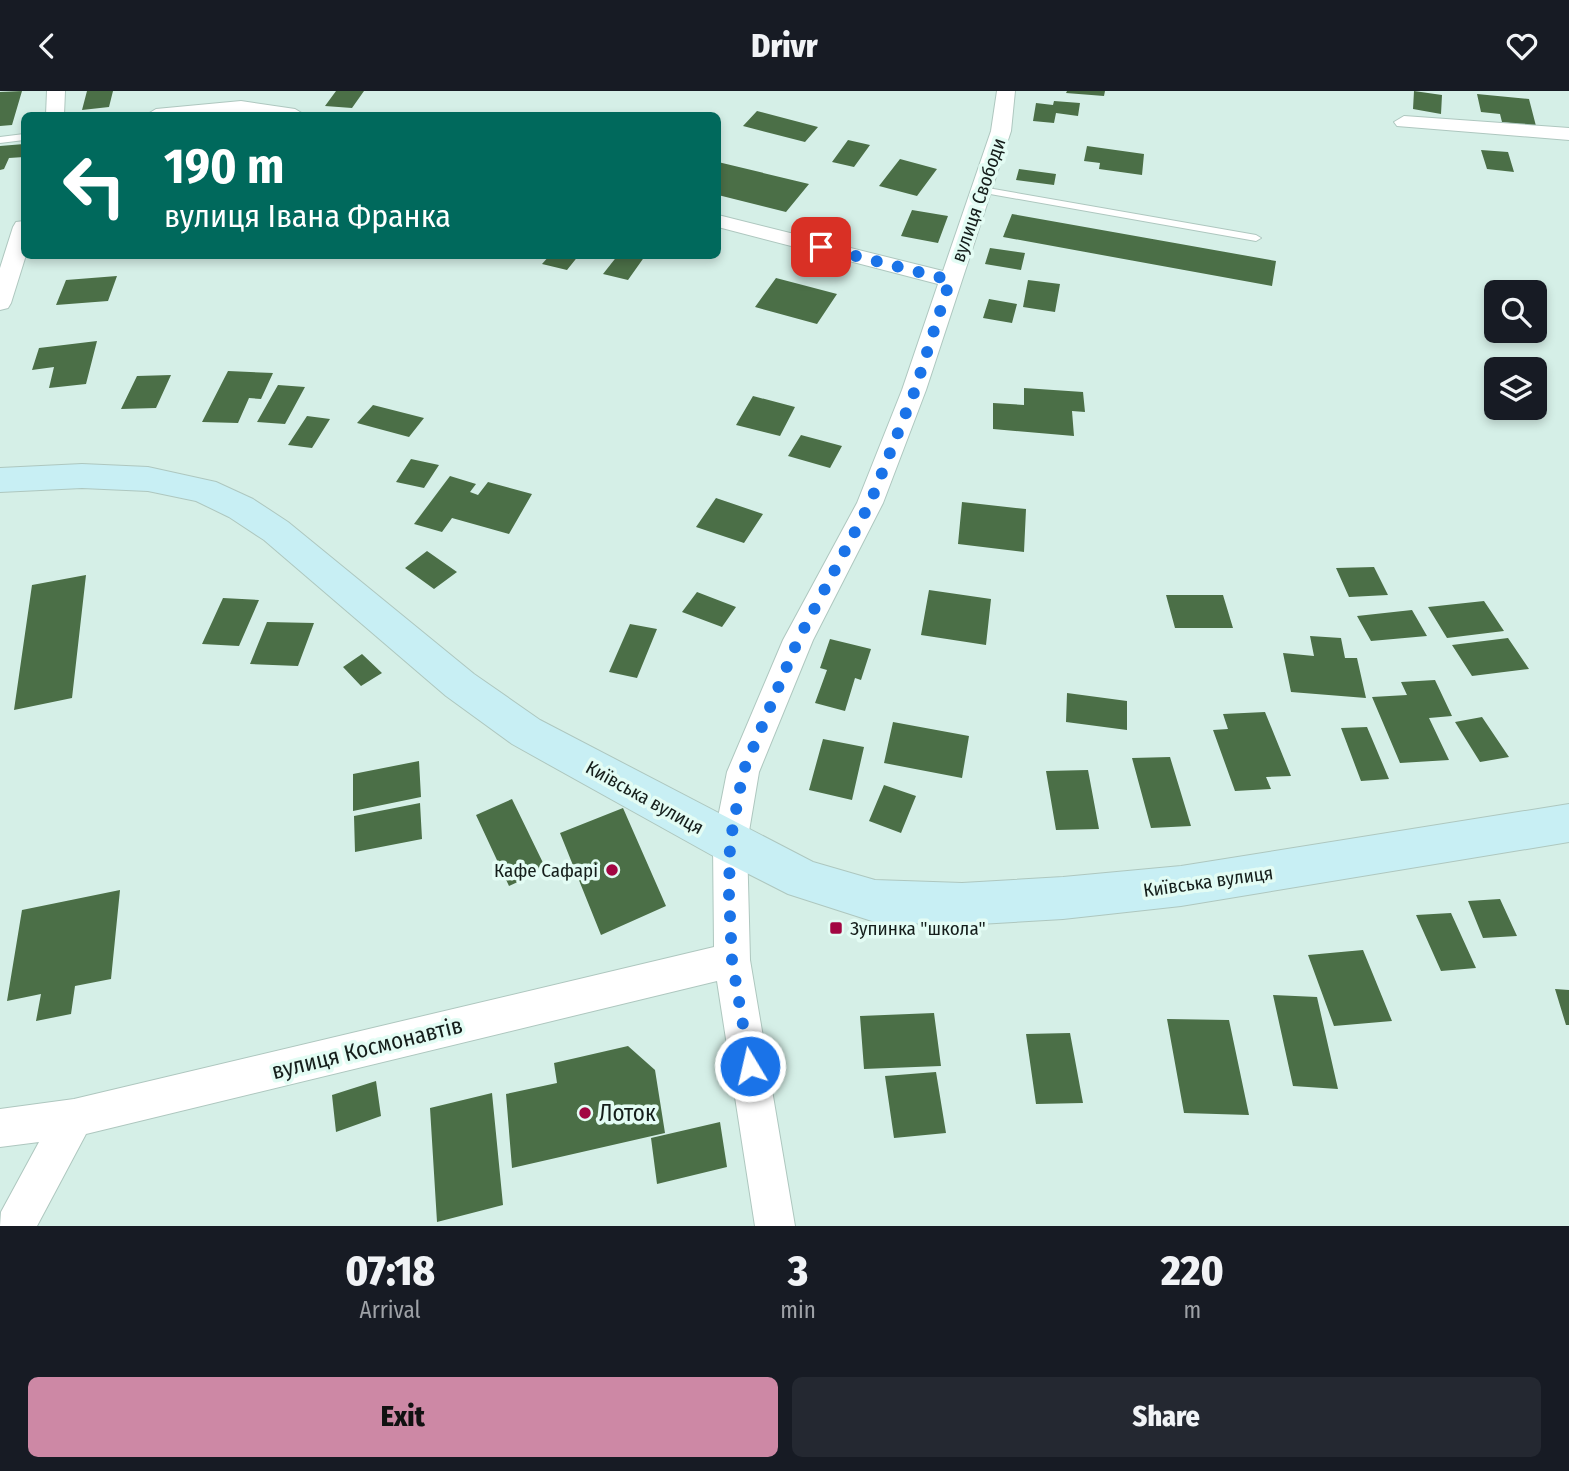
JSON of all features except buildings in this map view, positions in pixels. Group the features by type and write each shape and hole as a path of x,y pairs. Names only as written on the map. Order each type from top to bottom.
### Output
{"street":[{"path":"55,112 56,91"},
{"name":"вулиця Свободи","path":"775,1226 732,960 730,843 743,772 798,640 870,503 915,390 1001,131 1006,91"},
{"path":"188,112 241,107 275,112"},
{"path":"1404,122 1569,134"},
{"path":"721,222 950,280"},
{"path":"0,303 21,236"},
{"name":"Київська вулиця","path":"0,480 82,476 148,479 204,491 241,508 276,531 460,685 526,733 804,880 875,901 962,904 1063,898 1181,886 1569,823"},
{"name":"вулиця Космонавтів","path":"0,1128 74,1118 732,960"},
{"path":"15,1226 74,1118"}],"lane":[{"path":"0,140 21,137"},
{"path":"982,190 1256,238"}],"place":[{"name":"Кафе Сафарі","path":"612,870"},
{"name":"Зупинка \"школа\"","path":"836,928"},
{"name":"Лоток","path":"585,1113"}],"route":[{"path":"750,1066 732,960 729,895 730,843 743,772 798,640 870,503 915,390 950,280 821,247"}]}
